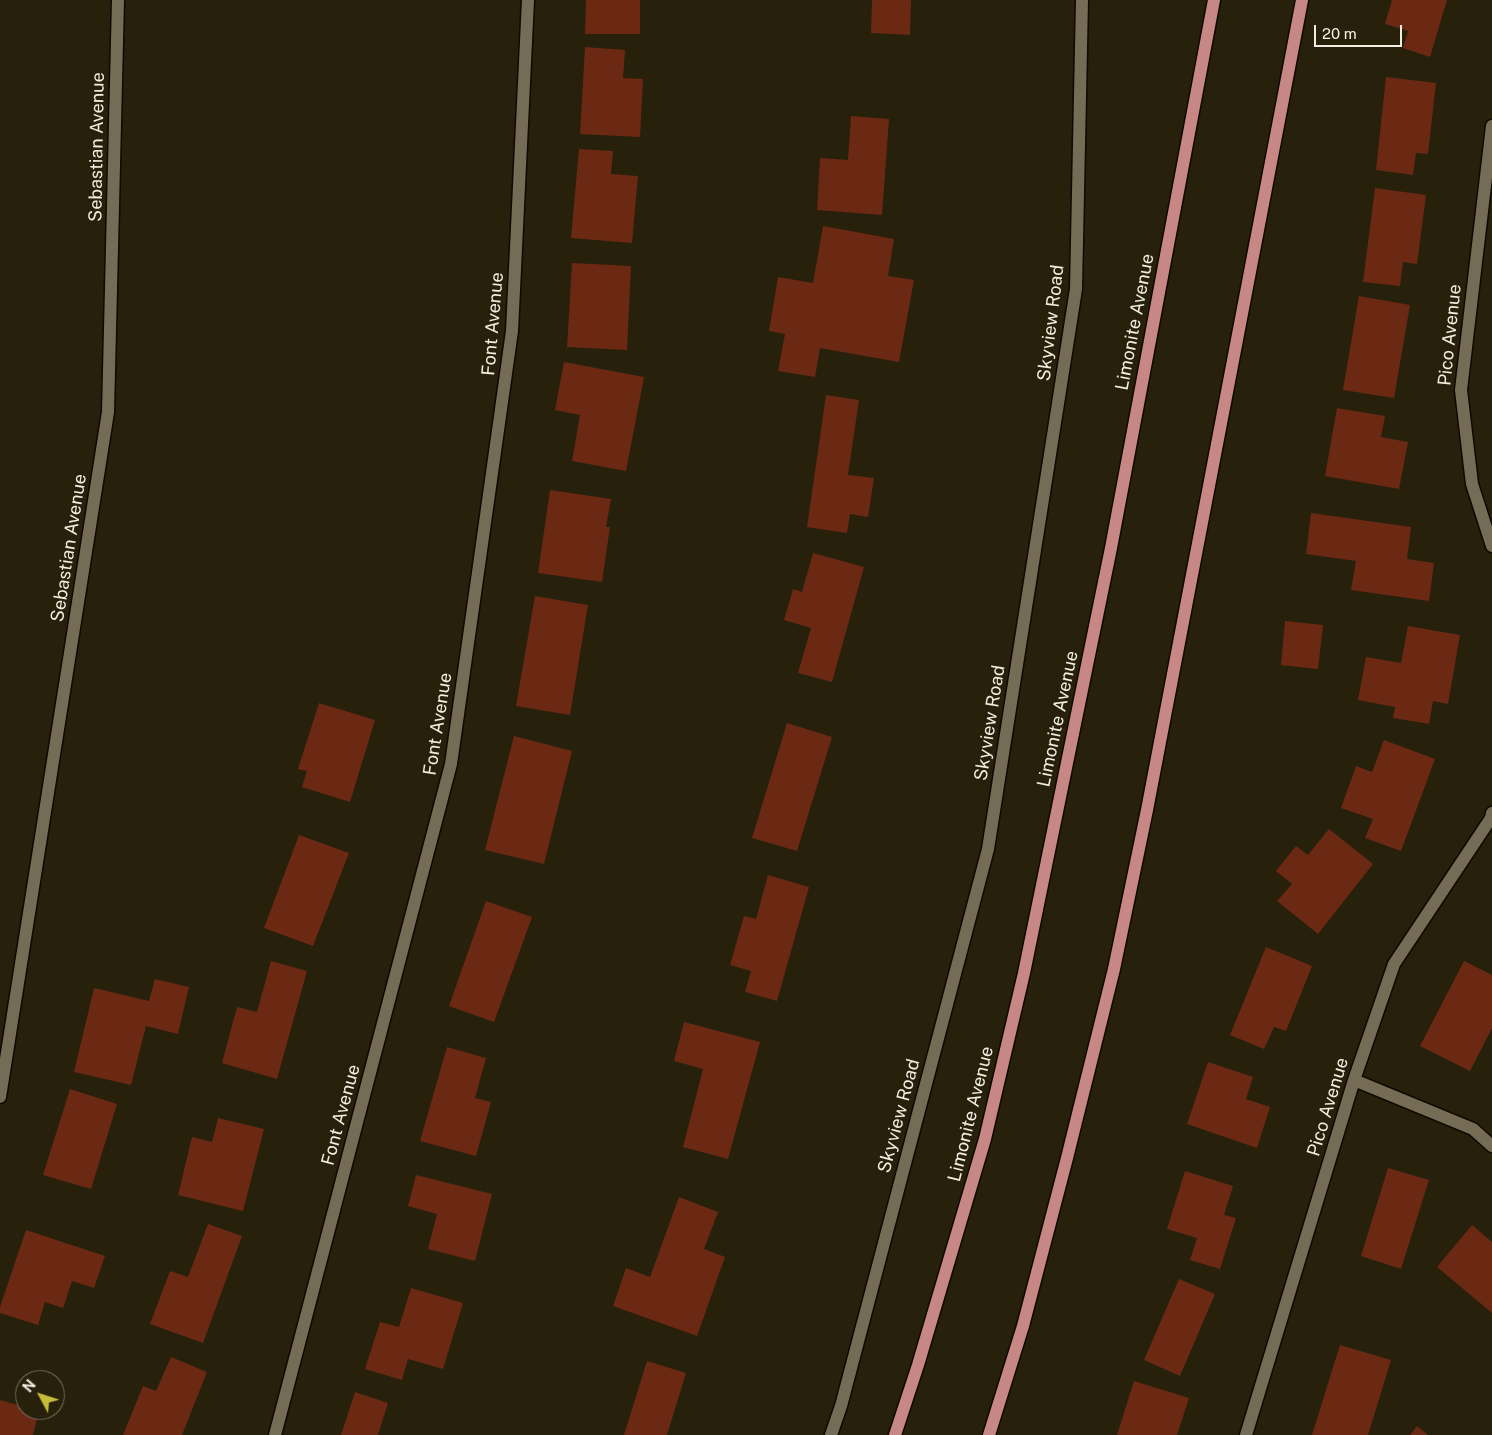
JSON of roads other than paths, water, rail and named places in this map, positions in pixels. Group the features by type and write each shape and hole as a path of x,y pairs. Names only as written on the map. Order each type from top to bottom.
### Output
{"main road":[{"name":"Limonite Avenue","path":"895,1435 985,1139 1024,973 1111,548 1214,0"},
{"path":"990,1435 1030,1298 1114,969 1147,810 1302,0"}],"street":[{"name":"Sebastian Avenue","path":"0,1097 108,412 118,0"},
{"name":"Font Avenue","path":"275,1435 451,764 512,330 528,0"},
{"name":"Skyview Road","path":"831,1435 988,849 1076,289 1082,0"},
{"name":"Pico Avenue","path":"1492,126 1461,390 1472,484 1492,546"},
{"name":"Pico Avenue","path":"1246,1435 1354,1080 1394,964 1491,818 1492,813"},
{"path":"1354,1080 1473,1128 1492,1146"}]}
